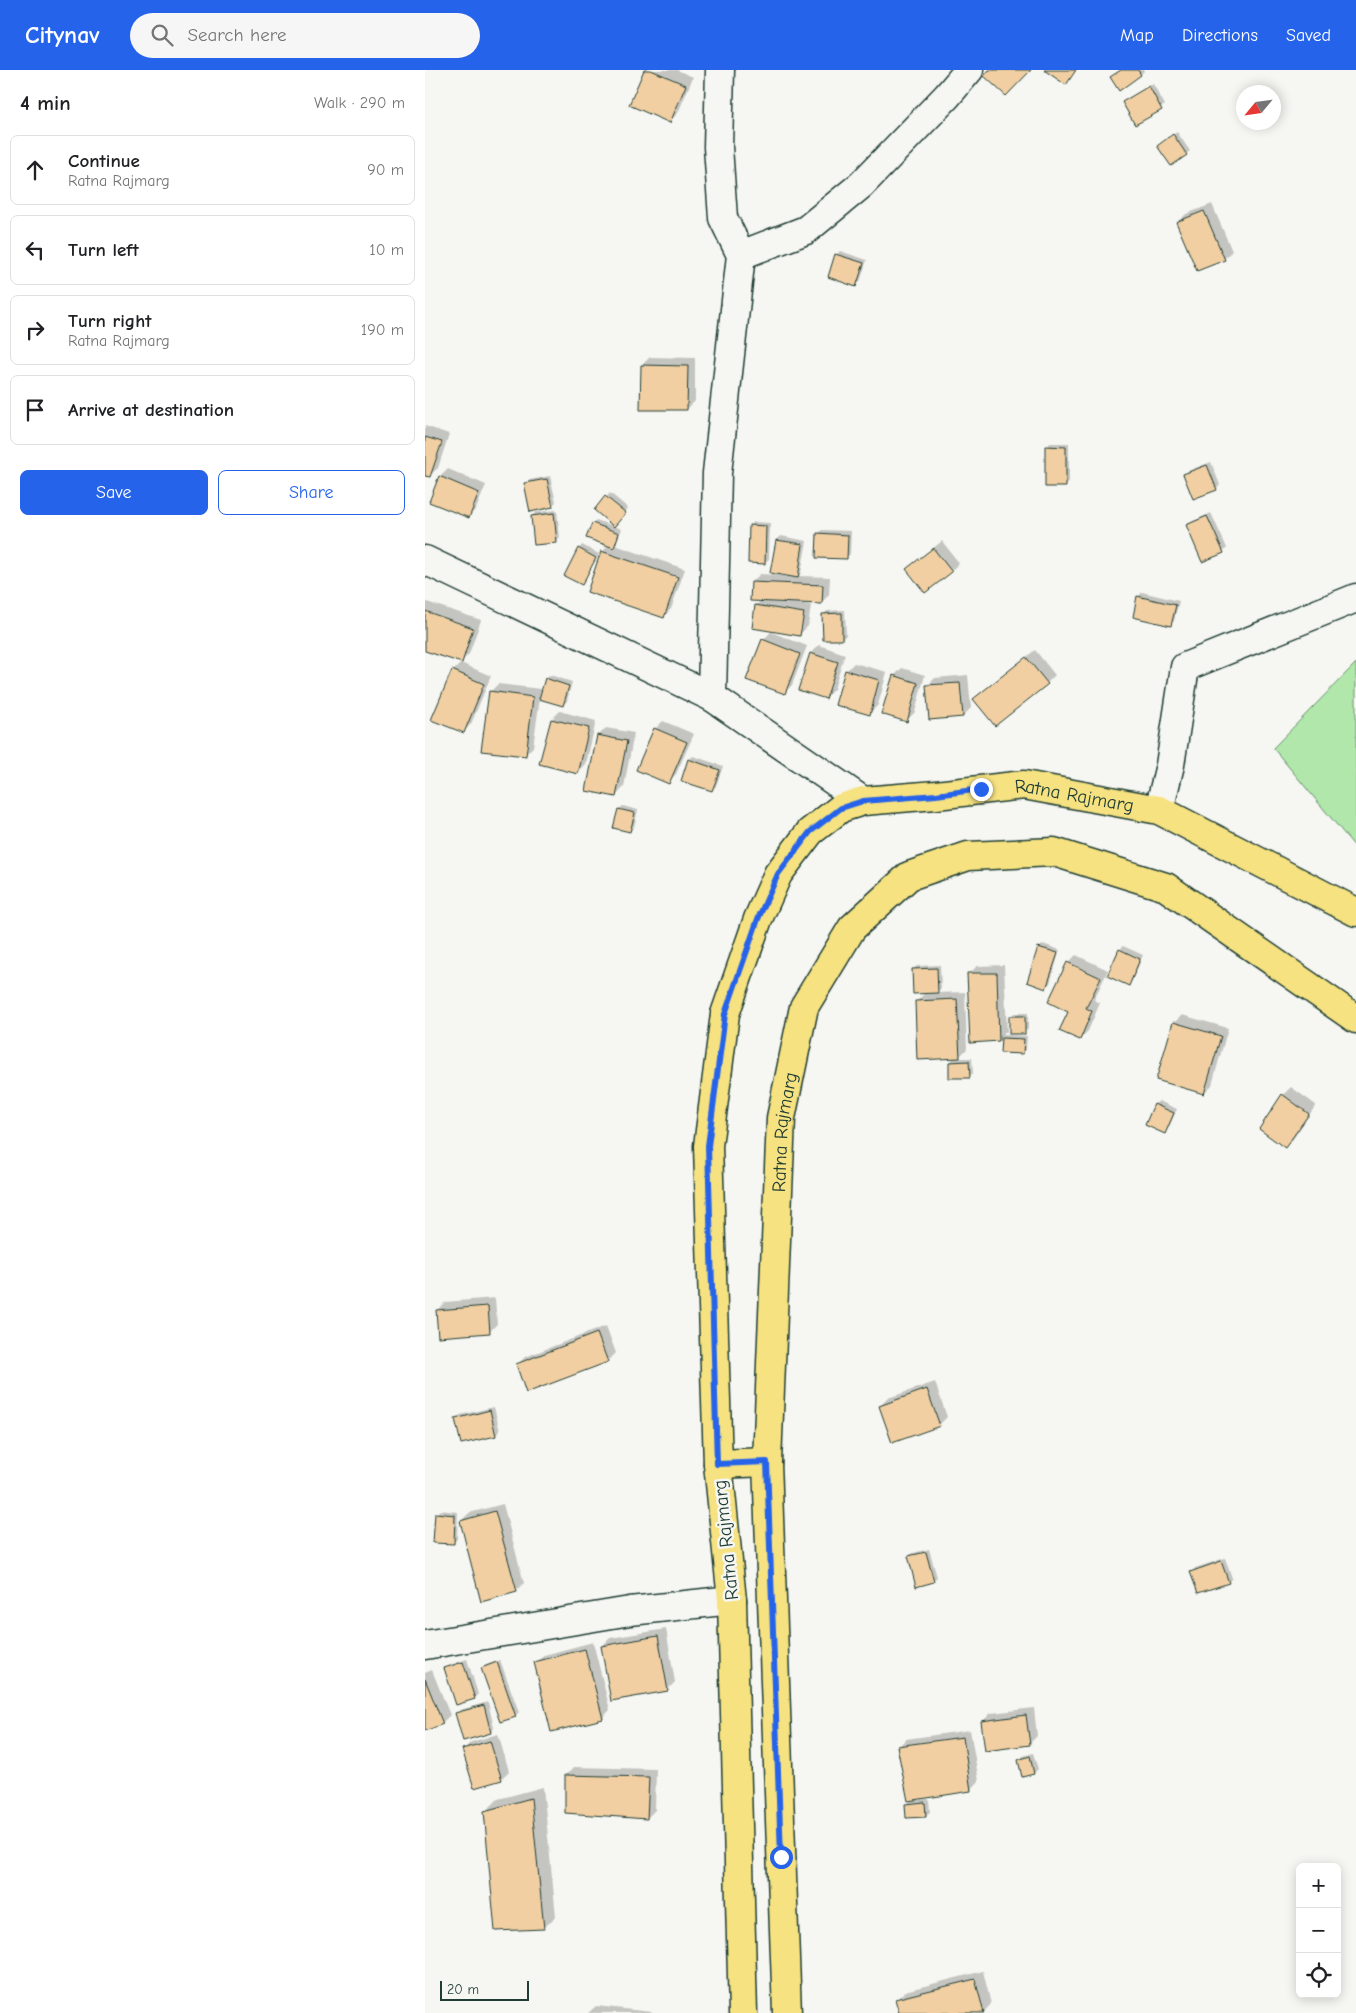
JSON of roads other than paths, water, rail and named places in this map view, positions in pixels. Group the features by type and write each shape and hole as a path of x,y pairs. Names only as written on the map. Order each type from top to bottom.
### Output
{"main road":[{"name":"Ratna Rajmarg","path":"743,2013 732,1600 717,1464 708,1146 725,1014 758,919 778,874 810,832 841,808 863,801 936,795 1024,784 1159,810 1356,912"},
{"name":"Ratna Rajmarg","path":"787,2013 767,1462 781,1118 804,1006 852,928 909,876 968,856 1054,852 1166,887 1356,1019"},
{"path":"717,1464 767,1462"}],"street":[{"path":"712,698 717,473 741,255 723,218 718,147 720,70"},
{"path":"741,255 805,230 861,185 947,96 969,70"},
{"path":"425,560 712,698 863,801"},
{"path":"1159,810 1171,765 1185,667 1356,598"},
{"path":"425,1645 630,1612 732,1600"}]}
